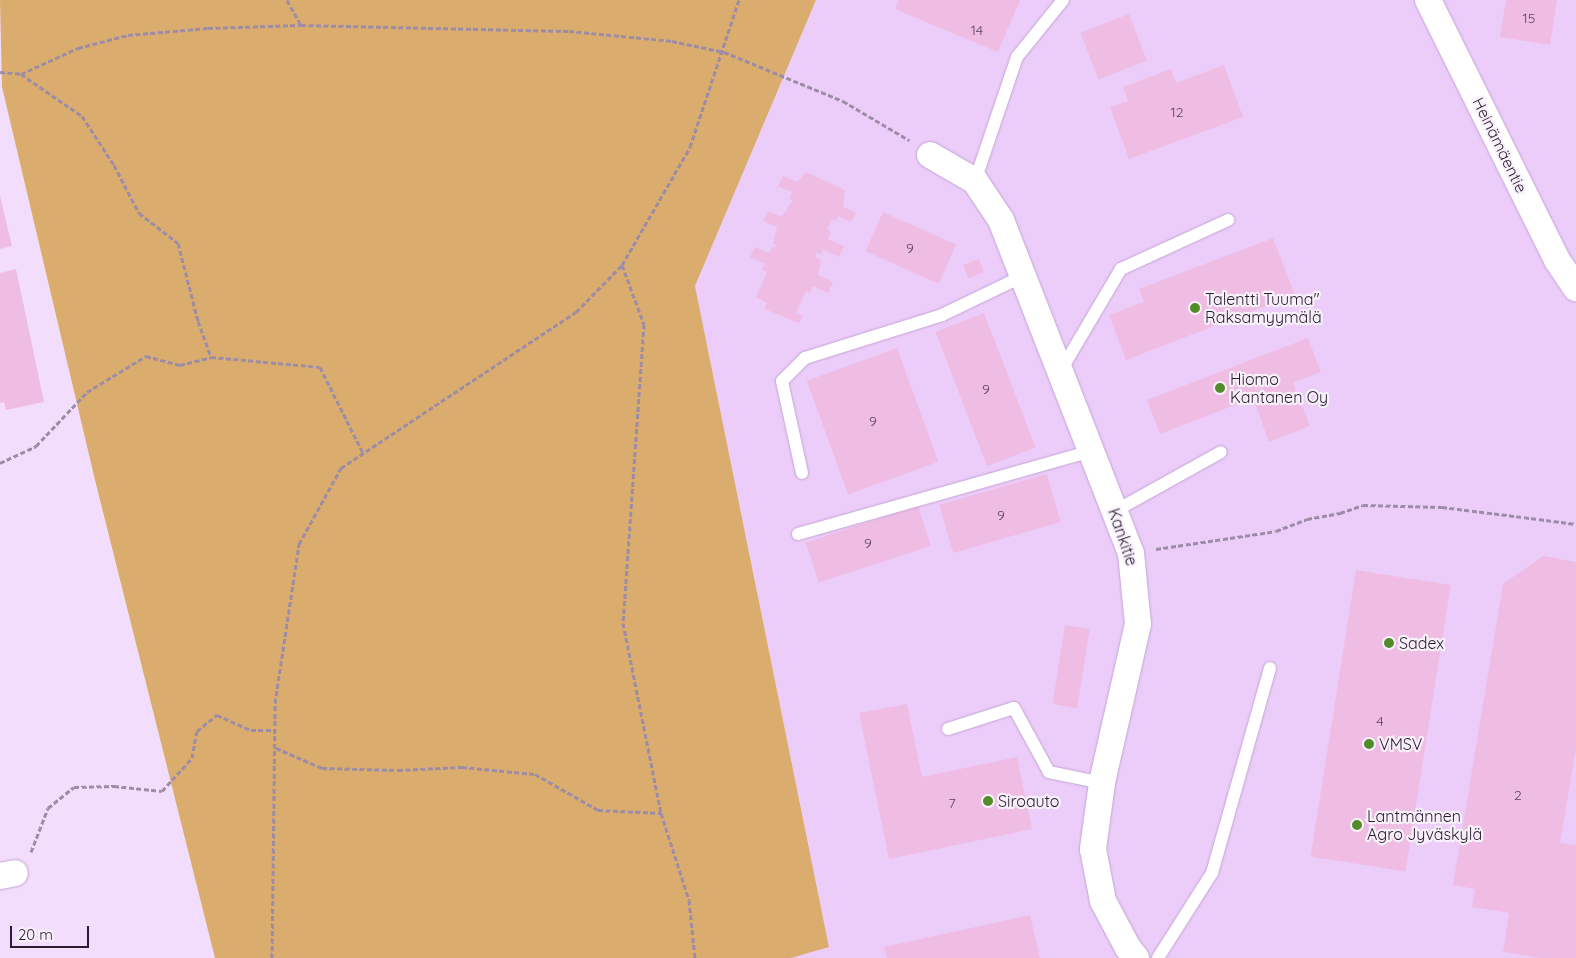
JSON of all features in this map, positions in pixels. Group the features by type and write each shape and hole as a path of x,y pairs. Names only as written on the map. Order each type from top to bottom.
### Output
{"street":[{"name":"Heinämäentie","path":"1428,0 1557,260 1576,288"},
{"name":"Kankitie","path":"930,155 975,181 1001,220 1131,553 1138,624 1102,783 1093,849 1103,900 1128,948 1136,958"}],"lane":[{"path":"975,181 1017,57 1063,0"},
{"path":"1060,372 1121,269 1228,220"},
{"path":"802,473 782,381 805,358 942,315 1023,276"},
{"path":"798,534 1091,451"},
{"path":"1115,511 1221,452"},
{"path":"1158,958 1212,873 1270,668"},
{"path":"948,729 1014,708 1049,772 1102,783"}],"path":[{"path":"287,0 301,25"},
{"path":"272,958 276,748 275,703 299,544 341,468 576,312 622,265 690,147 724,52 739,0"},
{"path":"21,74 78,48 128,35 208,28 301,25 569,32 672,41 724,52 843,101 891,128 930,155"},
{"path":"0,72 21,74 82,116 114,165 139,213 178,243 211,357"},
{"path":"622,265 644,324 623,623 661,812 689,900 695,958"},
{"path":"0,463 36,446 87,392 146,356 180,365 211,357 320,367 363,453"},
{"path":"1131,553 1276,532 1307,518 1340,513 1363,505 1442,507 1576,524"},
{"path":"8,874 32,852 48,808 74,787 114,786 162,791 192,758 197,732 217,715 251,730 275,730"},
{"path":"276,748 322,768 398,770 462,767 535,774 598,810 661,812"}],"shaded area":[{"path":"0,0 816,0 695,286 829,947 791,958 215,958 95,480 2,87"},
{"path":"816,0 1576,0 1576,958 792,958 829,946 695,286"}],"building":[{"path":"899,0 1020,0 998,52 895,9"},
{"path":"1506,0 1557,0 1550,45 1500,37"},
{"path":"1129,14 1147,61 1098,79 1080,33"},
{"path":"1224,65 1243,117 1129,159 1110,107 1128,101 1123,87 1171,69 1176,83"},
{"path":"806,172 845,190 843,207 856,213 851,222 838,216 836,221 832,219 827,230 831,232 828,239 844,246 839,257 823,249 821,255 816,252 815,257 821,259 818,275 833,282 828,293 813,286 810,293 806,291 796,313 803,316 799,323 764,309 767,303 756,297 767,272 762,270 765,264 750,257 755,247 769,253 773,246 778,248 773,243 777,227 763,221 768,211 782,217 793,200 789,199 792,192 778,186 783,176 797,182"},
{"path":"0,196 12,246 0,249"},
{"path":"883,212 956,245 939,284 866,251"},
{"path":"1273,238 1295,295 1126,360 1109,315 1144,302 1139,289"},
{"path":"979,259 984,272 968,278 963,265"},
{"path":"16,269 44,402 6,410 4,402 0,403 0,273"},
{"path":"984,313 1036,447 987,466 935,332"},
{"path":"1308,338 1321,372 1293,383 1310,426 1269,442 1253,398 1160,434 1147,400"},
{"path":"897,348 938,462 848,495 807,381"},
{"path":"1047,474 1061,522 953,553 939,505"},
{"path":"918,506 931,546 819,582 806,542"},
{"path":"1543,556 1576,562 1576,748 1560,843 1576,845 1576,958 1541,958 1503,952 1509,913 1472,907 1475,889 1453,885 1503,584"},
{"path":"1356,570 1451,585 1405,871 1311,856"},
{"path":"1065,625 1090,629 1077,708 1052,704"},
{"path":"907,704 922,777 1017,757 1032,829 889,859 859,713"},
{"path":"1030,915 1040,958 887,958 884,947"}],"place":[{"name":"Talentti Tuuma\" Raksamyymälä","path":"1195,308"},
{"name":"Hiomo Kantanen Oy","path":"1220,388"},
{"name":"Sadex","path":"1389,643"},
{"name":"VMSV","path":"1369,744"},
{"name":"Siroauto","path":"988,801"},
{"name":"Lantmännen Agro Jyväskylä","path":"1357,825"}]}
